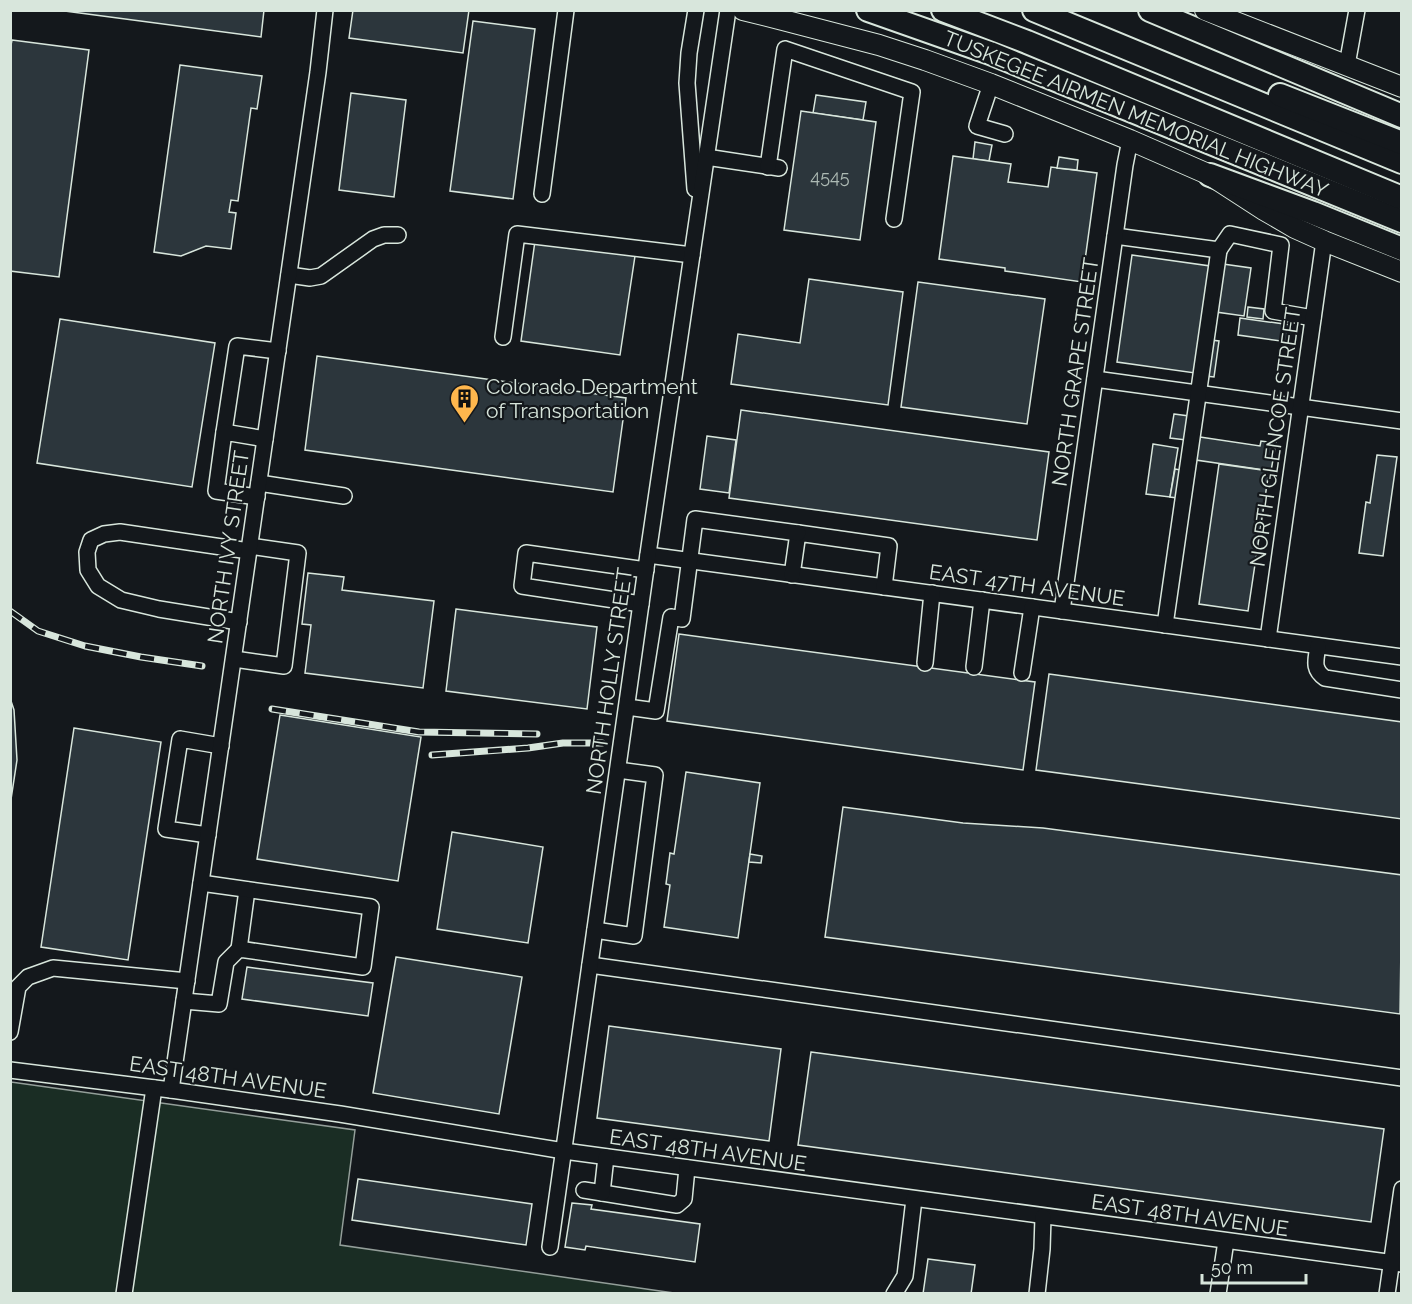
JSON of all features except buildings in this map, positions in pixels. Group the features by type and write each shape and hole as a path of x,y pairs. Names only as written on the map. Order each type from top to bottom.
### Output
{"highway":[{"name":"TUSKEGEE AIRMEN MEMORIAL HIGHWAY","path":"868,10 990,53 1401,221"},
{"path":"943,10 1027,42 1401,198"},
{"path":"1034,10 1401,162"},
{"path":"1069,10 1401,143"},
{"path":"1150,10 1401,116"},
{"path":"1065,83 1401,204"},
{"path":"1210,175 1401,249"}],"main road":[{"path":"743,10 879,45 992,84 1210,175 1295,228 1401,272"},
{"path":"1205,10 1401,87"}],"street":[{"name":"NORTH IVY STREET","path":"171,1090 318,72 325,10"},
{"path":"542,194 566,10"},
{"name":"NORTH HOLLY STREET","path":"696,10 687,83 697,216"},
{"name":"NORTH HOLLY STREET","path":"550,1247 728,10"},
{"path":"1347,65 1357,10"},
{"path":"706,157 773,167 786,49 912,92 894,219"},
{"path":"992,84 977,126 1005,134"},
{"name":"NORTH GRAPE STREET","path":"1062,611 1130,140"},
{"path":"503,337 517,234 692,255"},
{"path":"1165,625 1219,250 1230,234 1281,245 1273,311 1313,318"},
{"path":"289,275 310,278 321,276 373,239 384,235 398,235"},
{"path":"1115,236 1219,250"},
{"name":"NORTH GLENCOE STREET","path":"1268,639 1324,241"},
{"path":"278,351 237,346 216,491 258,490 344,496"},
{"path":"1095,379 1401,421"},
{"path":"224,432 265,439"},
{"path":"627,707 656,711 671,617 682,619 695,519 889,546 884,587"},
{"path":"234,659 284,666 298,553 120,532 104,534 91,540 87,552 87,570 98,586 121,600 239,622"},
{"path":"792,574 798,533"},
{"name":"EAST 47TH AVENUE","path":"641,604 522,586 526,553 647,563 690,561 1401,657"},
{"path":"925,663 932,593"},
{"path":"974,667 982,600"},
{"path":"1022,673 1032,607"},
{"path":"1317,646 1316,667 1318,673 1325,678 1401,690"},
{"path":"208,835 166,830 180,739 221,746"},
{"path":"595,930 634,936 655,775 618,770"},
{"path":"201,883 371,907 363,967 239,949"},
{"path":"184,1001 219,1004 226,962 239,949 247,890"},
{"path":"590,966 1401,1078"},
{"path":"10,1032 18,987 28,977 53,968 187,981"},
{"name":"EAST 48TH AVENUE","path":"10,1070 374,1119 606,1157 1396,1263"},
{"path":"124,1293 154,1088"},
{"path":"602,1193 606,1157"},
{"path":"584,1190 677,1205 684,1199 687,1168"},
{"path":"1387,1293 1396,1263 1401,1189"},
{"path":"894,1293 905,1276 914,1199"},
{"path":"1037,1293 1043,1216"},
{"path":"1218,1293 1226,1241"}],"green space":[{"path":"11,1082 355,1130 340,1245 674,1293 11,1294"}],"railway":[{"path":"10,611 38,631 85,646 202,666"},
{"path":"272,709 419,732 537,734"},
{"path":"432,755 563,743 602,743"}],"place":[{"name":"Colorado Department of Transportation","path":"465,424"}]}
